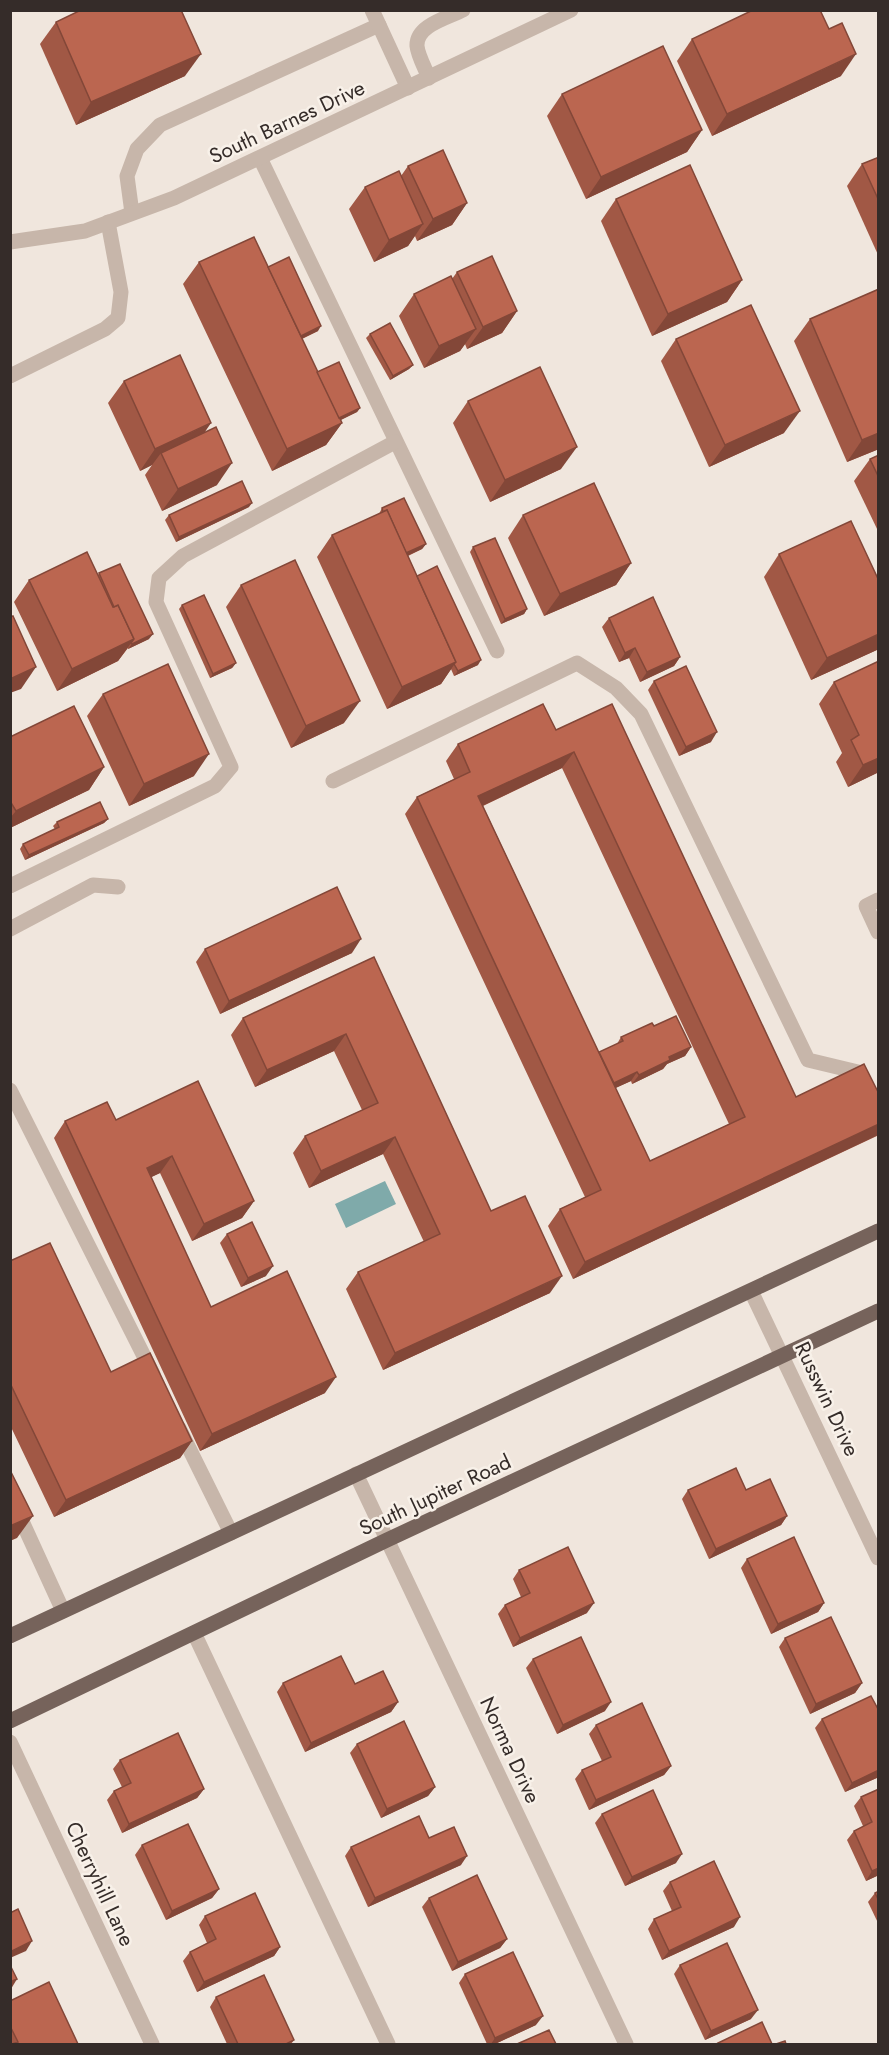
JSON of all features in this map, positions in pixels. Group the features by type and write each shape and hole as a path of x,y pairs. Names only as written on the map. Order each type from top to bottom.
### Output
{"main road":[{"path":"10,1636 879,1231"},
{"name":"South Jupiter Road","path":"10,1721 387,1540 879,1311"}],"street":[{"path":"372,10 408,88"},
{"path":"429,78 417,48 421,32 463,10"},
{"name":"South Barnes Drive","path":"10,242 85,231 174,198 571,10"},
{"path":"132,213 127,176 137,149 160,125 379,26"},
{"path":"260,158 496,651"},
{"path":"10,376 105,328 118,318 121,292 108,222"},
{"path":"10,886 216,786 231,766 156,602 159,578 183,556 396,442"},
{"path":"333,781 577,663 616,688 641,714 808,1060 858,1072 879,1114"},
{"path":"10,929 93,885 118,887"},
{"path":"879,900 866,906 879,932"},
{"path":"10,1090 159,1388"},
{"name":"Russwin Drive","path":"751,1291 879,1558"},
{"path":"174,1419 231,1533"},
{"name":"Norma Drive","path":"356,1474 626,2044"},
{"path":"10,1495 63,1611"},
{"path":"194,1633 388,2044"},
{"name":"Cherryhill Lane","path":"10,1742 152,2044"}],"water":[{"path":"385,1181 396,1204 346,1228 335,1204"}],"building":[{"path":"81,10 181,10 201,54 91,102 56,22"},
{"path":"753,10 820,10 829,29 842,23 856,54 727,114 692,39"},
{"path":"663,46 702,130 601,177 562,94"},
{"path":"443,150 467,203 433,219 408,166"},
{"path":"879,157 879,201 862,164"},
{"path":"690,165 742,280 668,314 616,199"},
{"path":"399,171 423,224 389,240 365,187"},
{"path":"254,237 342,423 287,449 199,262"},
{"path":"492,256 517,311 483,327 457,272"},
{"path":"289,257 321,326 301,336 268,267"},
{"path":"451,276 476,329 439,346 414,294"},
{"path":"879,289 879,433 862,440 810,319"},
{"path":"751,305 800,411 725,445 676,339"},
{"path":"390,323 413,365 393,376 370,334"},
{"path":"180,355 211,423 155,449 124,381"},
{"path":"339,362 360,408 339,418 317,372"},
{"path":"540,367 577,447 505,480 468,401"},
{"path":"216,427 232,463 178,489 161,453"},
{"path":"879,455 879,478 870,459"},
{"path":"242,481 252,503 179,537 169,515"},
{"path":"594,483 631,563 560,594 523,515"},
{"path":"404,498 426,544 406,553 387,510 383,512 382,508"},
{"path":"387,510 456,662 402,687 332,535"},
{"path":"851,521 879,581 879,634 827,658 779,554"},
{"path":"495,538 527,609 505,619 473,547"},
{"path":"87,552 113,607 118,605 134,639 72,669 29,580"},
{"path":"295,560 360,701 306,726 241,585"},
{"path":"120,564 153,634 132,644 134,639 118,605 114,607 99,573"},
{"path":"437,566 481,660 458,671 417,576"},
{"path":"204,595 236,663 213,674 182,605"},
{"path":"653,597 680,657 647,672 635,648 625,653 609,618"},
{"path":"13,616 36,667 10,679 10,617"},
{"path":"879,661 879,758 863,765 851,740 859,735 834,682"},
{"path":"168,664 209,754 144,784 103,694"},
{"path":"686,666 717,732 686,747 654,681"},
{"path":"543,704 556,730 612,704 796,1097 864,1064 879,1094 879,1124 585,1262 560,1209 601,1190 417,797 470,772 458,744","holes":["574,752 745,1117 650,1161 478,796"]},
{"path":"74,706 104,767 16,811 10,801 10,737"},
{"path":"100,802 108,819 29,855 23,844 59,827 57,822"},
{"path":"337,887 361,939 229,1001 205,949"},
{"path":"374,957 491,1211 525,1196 562,1276 395,1353 358,1272 440,1234 395,1137 321,1171 305,1136 378,1103 346,1034 267,1070 243,1018"},
{"path":"676,1016 691,1047 639,1075 637,1072 614,1083 599,1052 623,1041 621,1037 652,1023 654,1026"},
{"path":"198,1081 254,1201 204,1224 172,1156 147,1168 211,1307 287,1271 336,1377 212,1434 65,1121 107,1102 116,1120"},
{"path":"252,1222 273,1266 248,1278 227,1234"},
{"path":"50,1243 111,1372 150,1353 192,1441 66,1500 10,1383 10,1261"},
{"path":"736,1468 746,1490 770,1479 787,1516 716,1549 688,1490"},
{"path":"10,1470 33,1516 10,1526"},
{"path":"794,1537 824,1603 778,1624 747,1559"},
{"path":"568,1547 594,1603 520,1638 505,1605 530,1593 519,1570"},
{"path":"831,1617 862,1683 816,1704 785,1638"},
{"path":"581,1637 611,1702 563,1725 533,1659"},
{"path":"341,1656 355,1684 383,1671 398,1702 311,1743 283,1683"},
{"path":"871,1696 879,1711 879,1770 852,1783 822,1719"},
{"path":"642,1703 671,1766 596,1800 582,1770 611,1757 596,1725"},
{"path":"404,1721 435,1787 387,1809 357,1744"},
{"path":"178,1733 204,1789 129,1824 114,1791 131,1783 120,1760"},
{"path":"879,1789 879,1868 872,1871 854,1831 872,1822 861,1797"},
{"path":"653,1790 682,1854 632,1877 602,1814"},
{"path":"419,1816 429,1838 454,1827 467,1856 375,1898 351,1847"},
{"path":"188,1824 219,1889 172,1911 142,1845"},
{"path":"714,1861 740,1917 669,1951 654,1919 681,1907 670,1882"},
{"path":"477,1875 507,1939 458,1962 429,1898"},
{"path":"255,1893 280,1947 204,1982 190,1952 216,1939 205,1916"},
{"path":"18,1909 32,1941 10,1952 10,1913"},
{"path":"727,1943 758,2010 711,2031 680,1965"},
{"path":"513,1952 543,2016 495,2038 465,1974"},
{"path":"10,1965 17,1979 10,1982"},
{"path":"264,1975 294,2040 286,2044 238,2044 216,1997"},
{"path":"49,1982 78,2044 12,2044 18,2042 10,2026 10,2001"},
{"path":"762,2022 772,2044 718,2043"},
{"path":"549,2030 556,2044 517,2044"}]}
